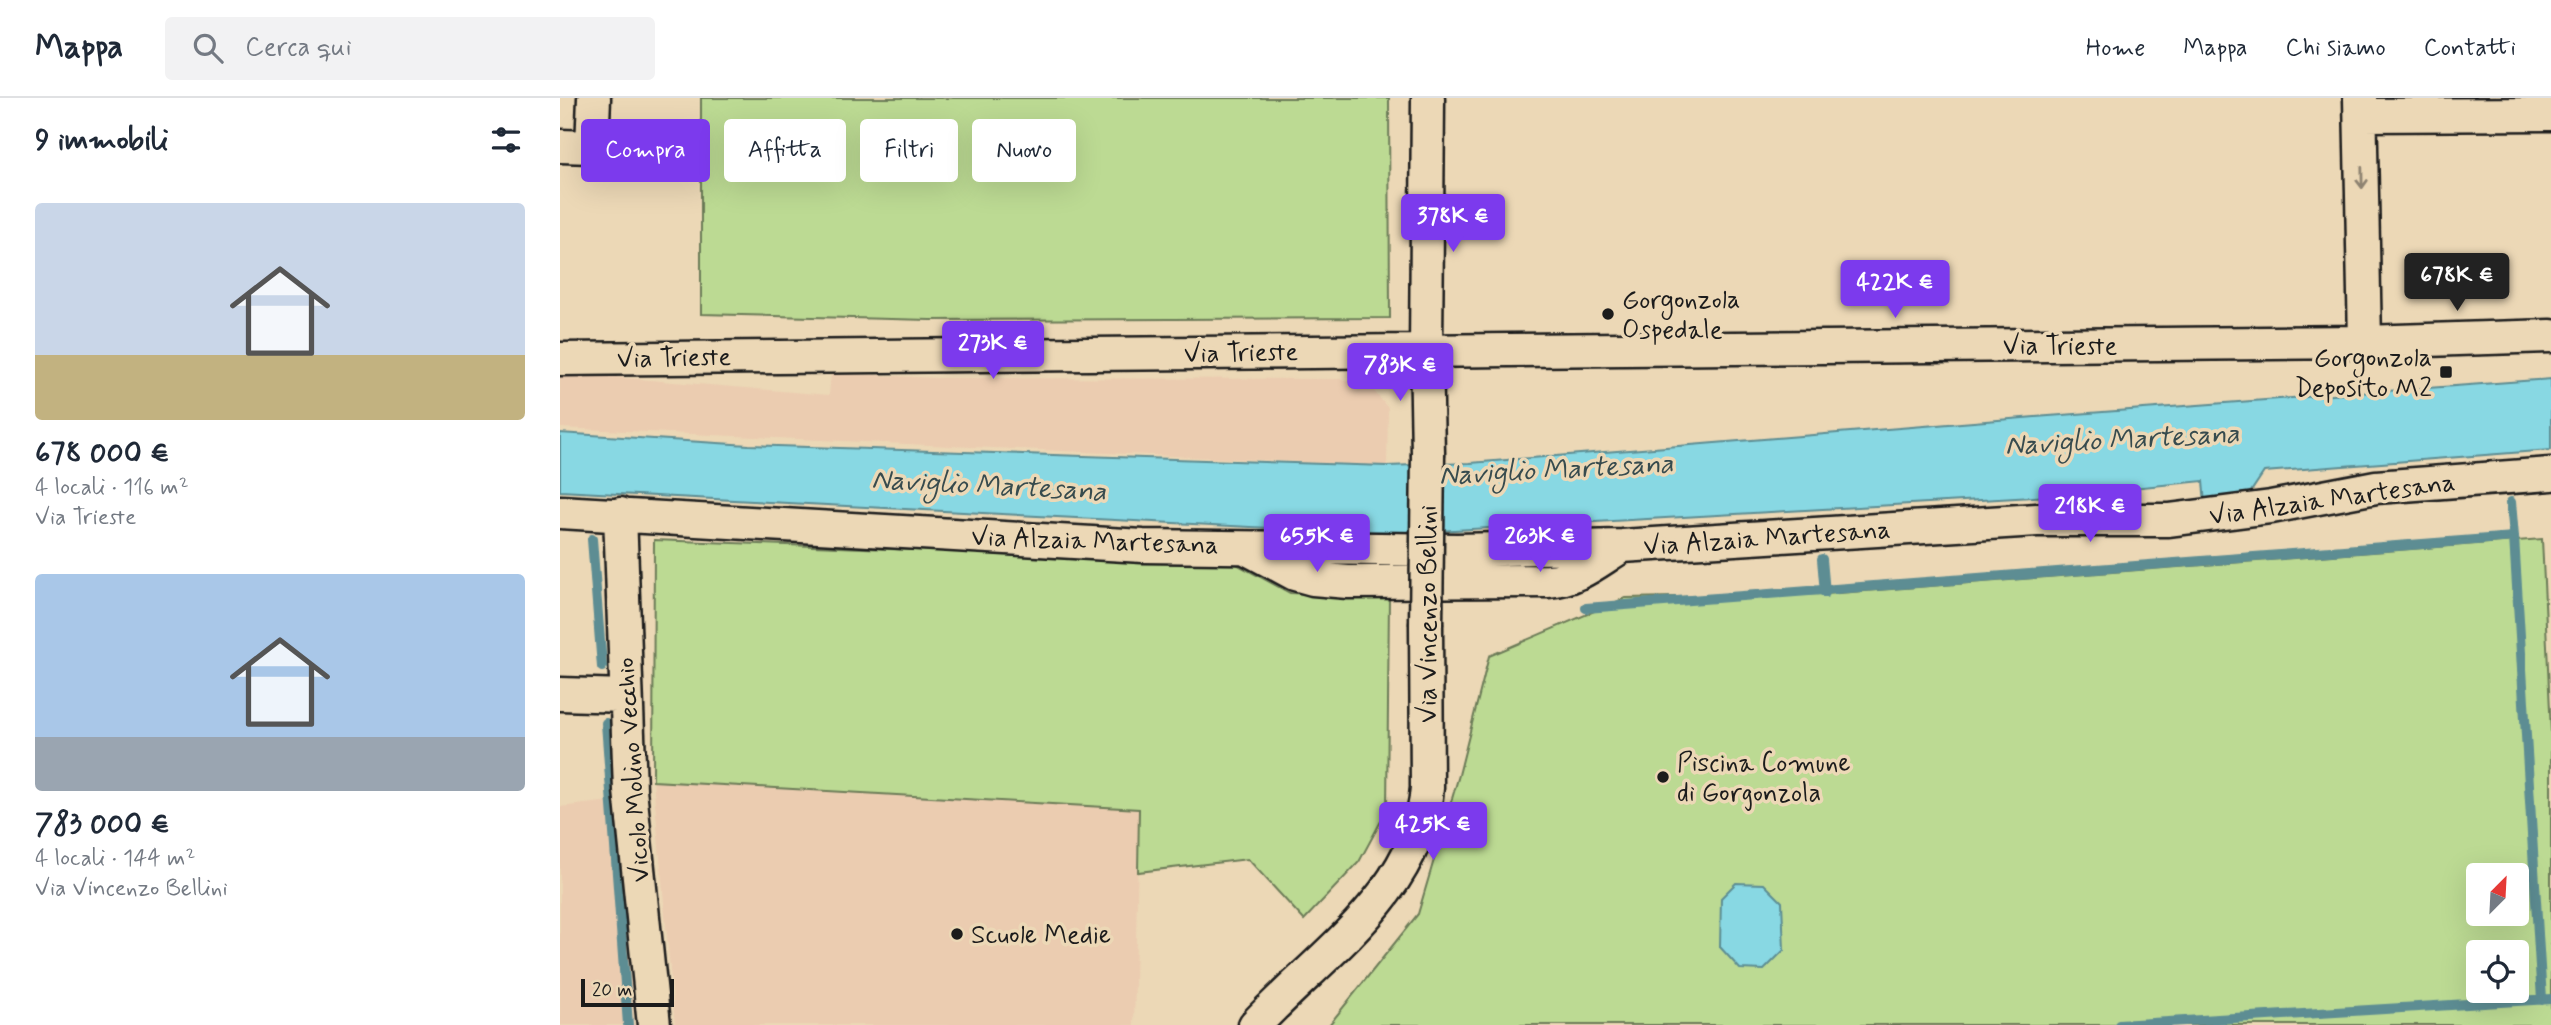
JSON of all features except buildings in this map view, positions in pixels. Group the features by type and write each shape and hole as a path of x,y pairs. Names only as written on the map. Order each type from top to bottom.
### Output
{"street":[{"path":"560,146 592,148 594,98"},
{"name":"Via Vincenzo Bellini","path":"1255,1025 1375,906 1414,840 1426,807 1428,98"},
{"path":"2365,342 2361,106 2551,114"},
{"name":"Via Trieste","path":"560,359 2365,342 2551,336"},
{"name":"Via Alzaia Martesana","path":"560,512 1143,546 1241,545 1394,550 1622,546 2037,520 2169,520 2271,507 2376,487 2551,474"},
{"name":"Vicolo Molino Vecchio","path":"620,514 630,790 654,1025"},
{"path":"560,694 625,696"}],"shaded area":[{"path":"831,373 937,378 1342,379 1374,391 1388,408 1387,466 560,428 560,377 614,377 829,395"},
{"path":"653,781 1139,809 1134,1025 675,1025"},
{"path":"618,800 634,1025 560,1025 560,807"}],"green space":[{"path":"701,98 1389,98 1390,318 930,320 701,314 701,182 710,182 710,119 701,119"},
{"path":"2542,539 2551,732 2551,1025 1329,1025 1418,914 1459,775 1489,656 1625,598 1826,594"},
{"path":"654,540 1233,562 1290,593 1389,597 1387,810 1359,862 1304,920 1248,859 1138,872 1139,809 653,781"}],"water":[{"name":"Naviglio Martesana","path":"2551,379 2551,450 2264,472 2246,499 2205,504 2203,481 2051,496 1383,534 560,491 560,433 749,445 1387,466 1470,463"},
{"path":"1736,883 1764,884 1782,902 1784,950 1764,970 1740,969 1720,947 1721,898"}],"waterway":[{"path":"2511,502 2514,537"},
{"path":"1586,608 2514,537 2542,1000"},
{"path":"592,539 602,667"},
{"path":"1822,559 1825,593"},
{"path":"606,723 628,1025"},
{"path":"2119,1025 2551,999"}],"place":[{"name":"Gorgonzola Ospedale","path":"1608,314"},
{"name":"Gorgonzola Deposito M2","path":"2446,372"},
{"name":"Piscina Comune di Gorgonzola","path":"1663,777"},
{"name":"Scuole Medie","path":"957,934"}]}
